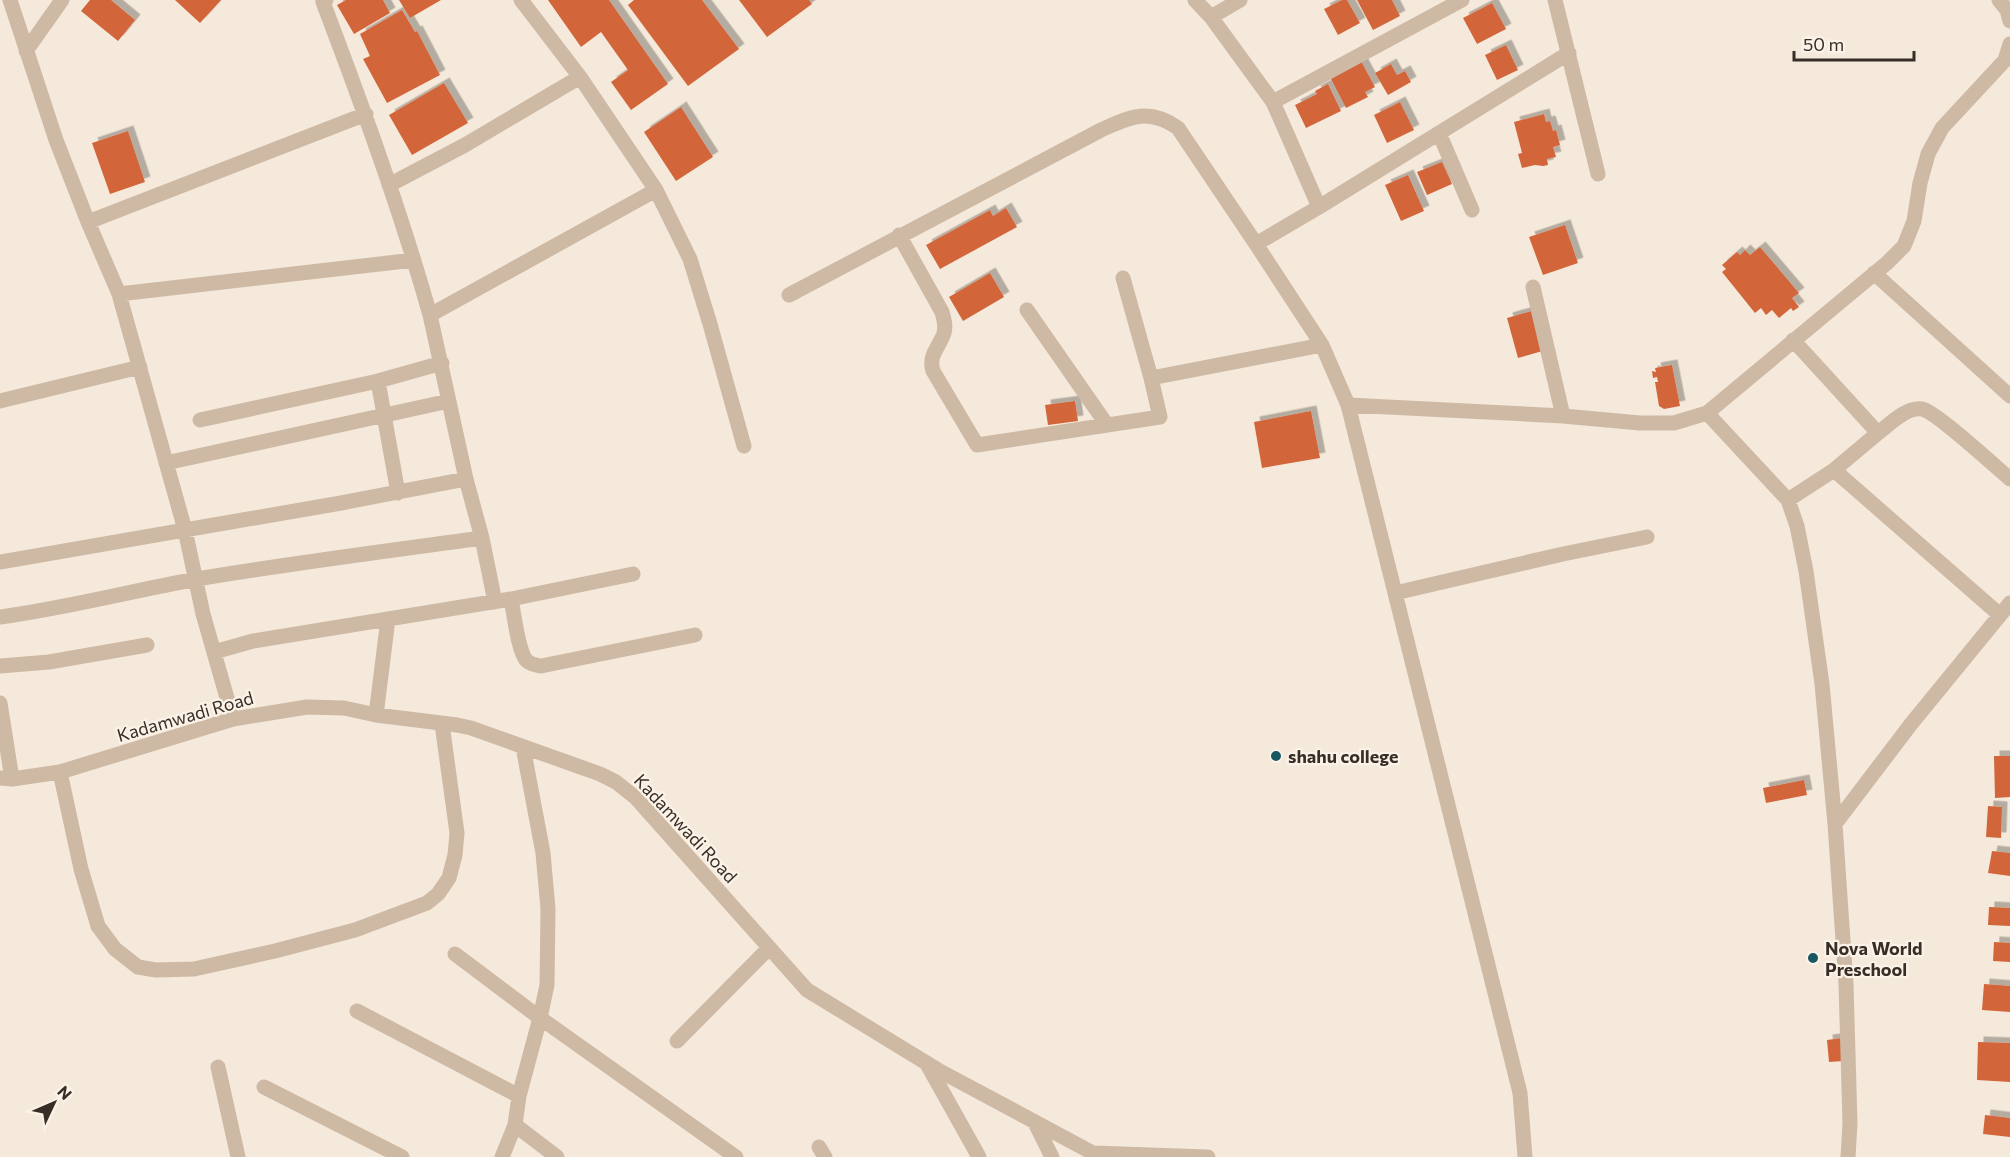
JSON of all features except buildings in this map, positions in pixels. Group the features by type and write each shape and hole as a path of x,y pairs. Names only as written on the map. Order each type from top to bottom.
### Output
{"street":[{"path":"10,0 56,140 119,294 185,530 203,614 233,719"},
{"path":"26,51 62,0"},
{"path":"521,0 580,77 656,190 690,259 744,447"},
{"path":"1195,0 1211,17 1273,102 1319,207"},
{"path":"1211,17 1240,0"},
{"path":"1273,102 1462,0"},
{"path":"1555,0 1598,174"},
{"path":"1999,0 2007,10 2010,21"},
{"path":"324,1 366,114 430,315 495,602"},
{"path":"1348,405 1563,416 1640,423 1674,423 1707,412 1904,246 1914,221 1920,183 1928,154 1942,128 2005,60 2010,45"},
{"path":"1256,244 1569,53"},
{"path":"389,185 465,145 580,77"},
{"path":"88,222 366,114"},
{"path":"789,295 899,235 1128,117 1147,115 1165,118 1178,128 1322,345 1348,405 1520,1093 1525,1157"},
{"path":"1438,133 1472,210"},
{"path":"430,315 656,190"},
{"path":"899,235 942,312 945,322 944,332 931,357 933,371 977,446 1160,417 1123,278"},
{"path":"119,294 414,260"},
{"path":"1874,273 2010,396"},
{"path":"1533,287 1563,416"},
{"path":"1027,310 1107,425"},
{"path":"1793,340 1878,433"},
{"path":"1151,378 1322,345"},
{"path":"200,420 378,381 442,363"},
{"path":"0,401 140,367"},
{"path":"378,381 398,493"},
{"path":"166,463 449,401"},
{"path":"1788,500 1834,470 1900,416 1914,410 1924,409 2010,479"},
{"path":"1707,412 1788,500 1797,526 1806,571 1822,684 1835,824 1846,984 1850,1123 1848,1157"},
{"path":"1834,470 2005,609 1911,724 1835,824"},
{"path":"0,562 398,493 466,479"},
{"path":"1395,593 1647,537"},
{"path":"0,617 196,580 318,560 482,538"},
{"path":"214,652 253,641 495,602 633,574"},
{"path":"511,599 525,659 541,666 695,635"},
{"path":"376,715 388,619"},
{"path":"0,666 50,662 147,645"},
{"path":"0,703 6,778"},
{"name":"Kadamwadi Road","path":"6,778 60,772 233,719 307,707 344,708 376,715 457,724 471,728 600,774 616,782 636,798 807,990 927,1064 1093,1153 1208,1157"},
{"path":"60,772 81,869 98,927 115,949 138,967 156,970 194,969 355,930 427,903 438,894 449,878 455,855 457,833 442,724"},
{"path":"502,1157 515,1125 519,1096 547,986 548,909 543,853 523,747"},
{"path":"677,1041 769,948"},
{"path":"455,954 540,1018 736,1157"},
{"path":"357,1011 519,1096"},
{"path":"927,1064 979,1157"},
{"path":"218,1067 238,1157"},
{"path":"264,1087 402,1157"},
{"path":"1034,1121 1052,1157"},
{"path":"515,1125 557,1157"}],"place":[{"name":"shahu college","path":"1276,756"},
{"name":"Nova World Preschool","path":"1813,958"}]}
